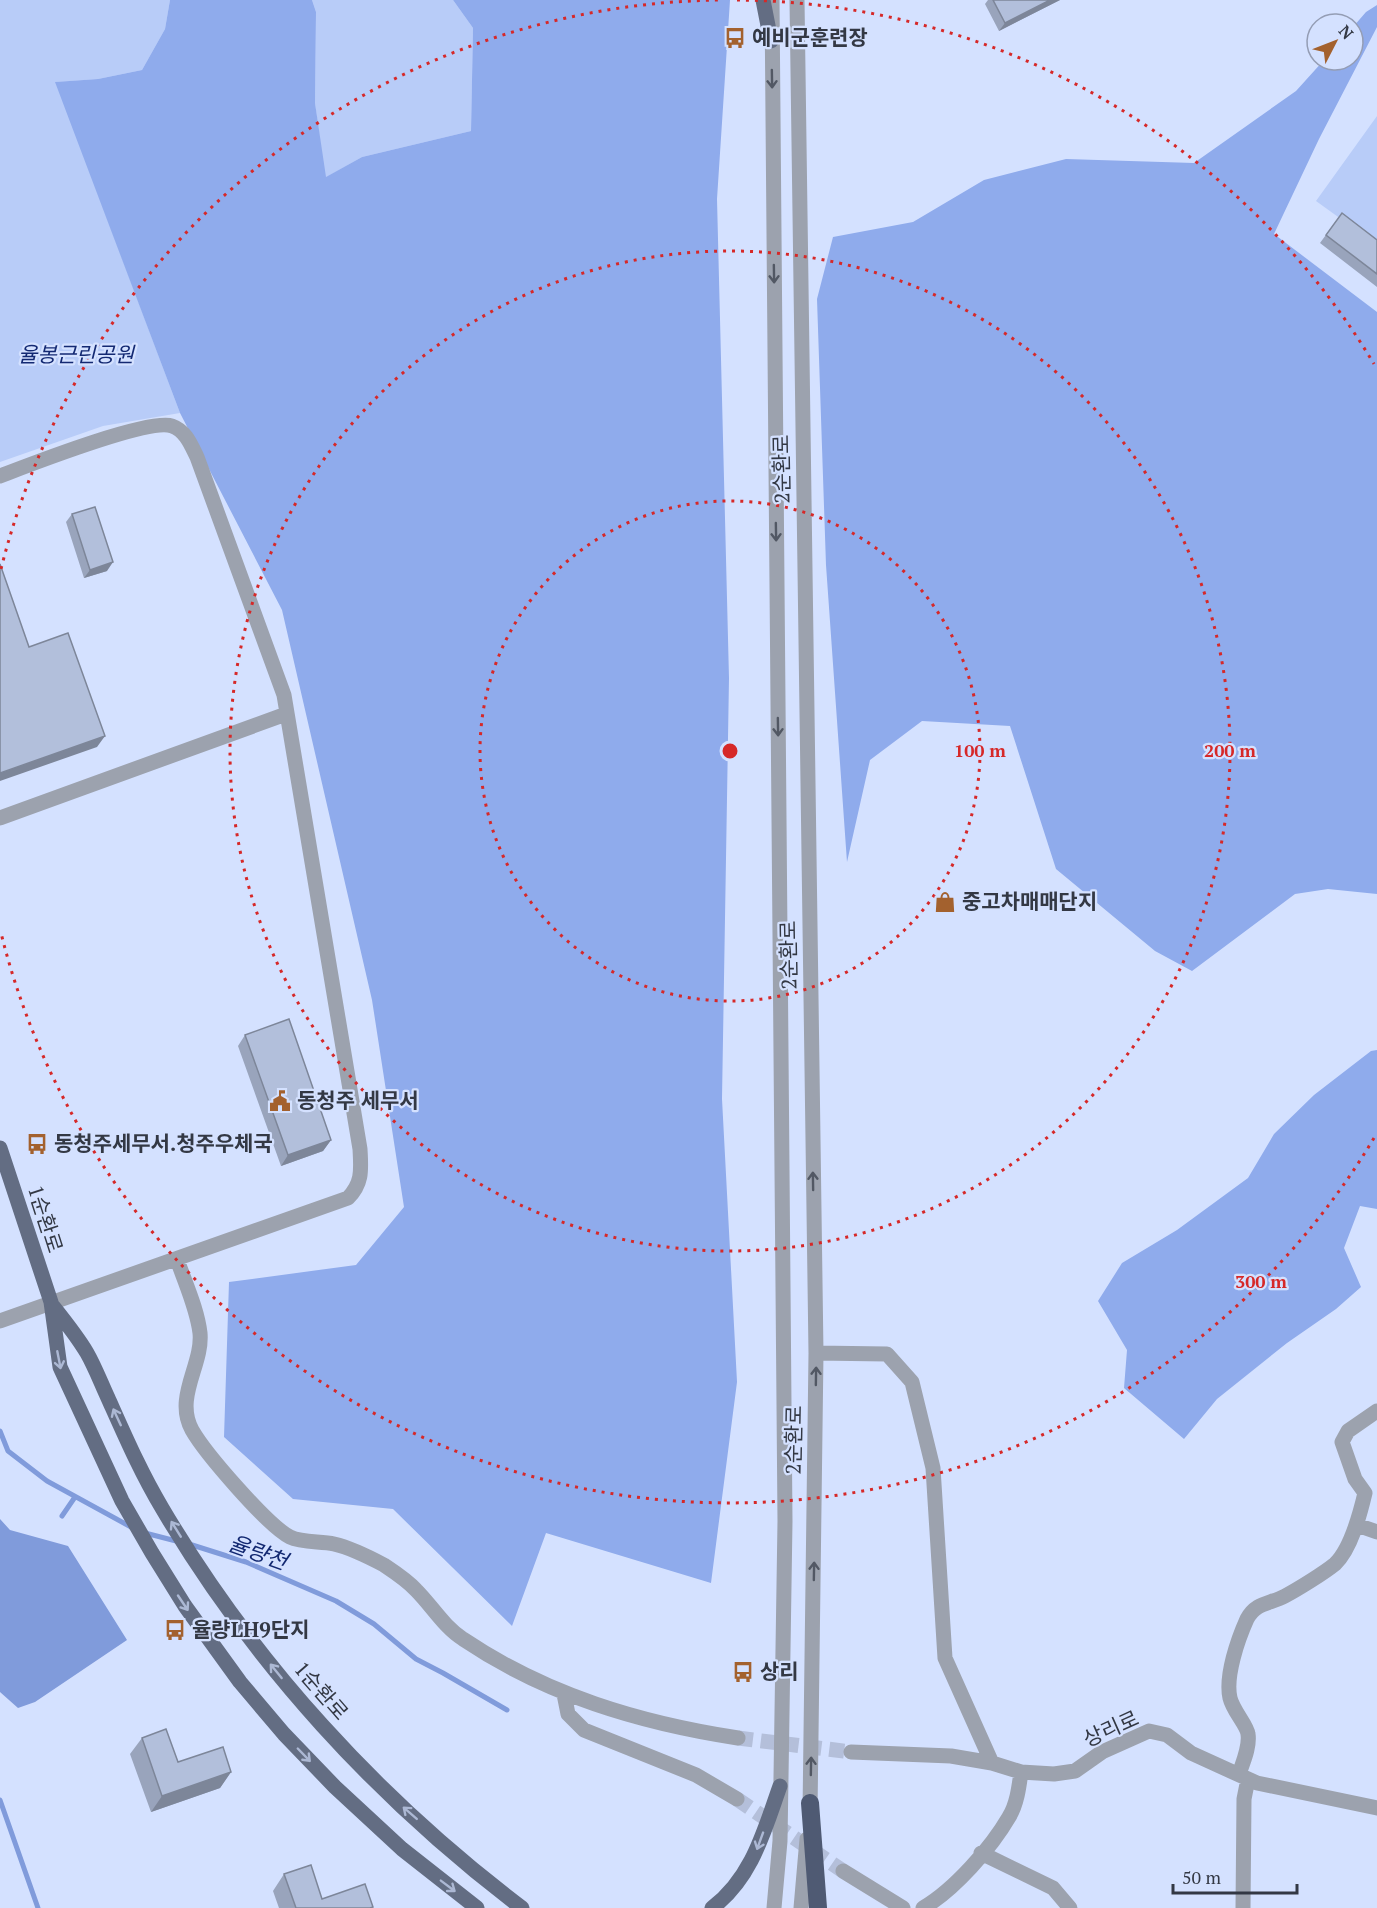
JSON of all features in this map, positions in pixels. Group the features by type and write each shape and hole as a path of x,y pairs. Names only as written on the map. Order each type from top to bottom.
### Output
{"highway":[{"path":"810,1803 818,1908"}],"main road":[{"path":"763,0 771,41"},
{"name":"1순환로","path":"0,1148 51,1302 60,1367 122,1501 152,1554 185,1606 240,1682 284,1734 335,1787 402,1849 477,1908"},
{"name":"1순환로","path":"51,1302 87,1352 141,1471 207,1579 265,1658 314,1718 352,1759 401,1805 522,1907"},
{"path":"712,1908 738,1883 754,1858 780,1786"}],"street":[{"name":"2순환로","path":"772,0 785,1521 780,1841 774,1908"},
{"name":"2순환로","path":"797,0 816,1353 810,1803 801,1908"},
{"path":"797,27 806,0"},
{"path":"0,476 135,430 169,424 180,429 188,438 284,695 360,1149 362,1174 356,1190 348,1198 5,1319"},
{"path":"0,818 286,714"},
{"path":"177,1259 200,1334 196,1359 188,1385 187,1410 191,1428 214,1461 269,1519 290,1537 336,1544 372,1558 400,1575 461,1638 516,1670 564,1694 632,1717 698,1732 738,1738"},
{"path":"816,1353 887,1354 912,1382 933,1468 945,1658 992,1763"},
{"path":"1243,1908 1244,1776 1248,1733 1230,1698 1228,1680 1234,1655 1247,1619 1255,1608 1284,1596 1336,1563 1357,1525 1365,1493 1355,1479 1342,1442 1348,1431 1377,1411"},
{"path":"1357,1525 1377,1532"},
{"path":"564,1694 568,1714 584,1730 696,1775 737,1799"},
{"name":"상리로","path":"851,1752 951,1756 992,1763 1021,1772 1054,1774 1075,1771 1102,1752 1149,1731 1167,1735 1191,1752 1257,1783 1377,1808"},
{"path":"923,1908 934,1902 967,1872 1010,1816 1018,1793 1021,1772"},
{"path":"981,1853 1053,1888 1070,1908"},
{"path":"843,1870 903,1908"}],"green space":[{"name":"율봉근린공원","path":"0,0 170,0 165,29 142,70 98,79 56,82 180,413 103,426 0,462"},
{"path":"312,0 453,0 473,28 471,131 362,157 325,178 315,103 316,12"},
{"path":"1377,116 1377,245 1316,201"}],"shaded area":[{"path":"170,0 312,0 316,12 315,103 326,177 362,157 471,131 473,28 453,0 730,0 717,199 729,678 722,1099 737,1382 711,1583 546,1533 512,1626 393,1509 293,1499 224,1437 229,1282 356,1265 404,1207 372,1000 282,610 180,413 55,82 98,79 142,70 165,29"},
{"path":"1377,5 1377,27 1365,50 1365,13"},
{"path":"1313,72 1354,72 1274,234 1377,312 1377,894 1328,889 1295,894 1192,971 1155,951 1056,869 1010,726 922,721 870,760 847,862 826,565 817,299 833,237 913,222 984,180 1066,159 1194,163 1296,91"},
{"path":"1377,1050 1377,1209 1360,1206 1344,1248 1361,1287 1336,1309 1287,1343 1217,1399 1184,1439 1124,1388 1127,1350 1098,1301 1122,1263 1177,1230 1248,1178 1274,1134 1314,1095 1371,1051"},
{"path":"0,1519 10,1530 68,1546 127,1640 35,1702 18,1708 0,1692"}],"building":[{"path":"993,0 1050,0 1005,23"},
{"path":"1342,213 1377,240 1377,274 1326,235"},
{"path":"95,507 113,562 90,570 72,514"},
{"path":"0,564 29,647 68,633 105,736 0,773"},
{"path":"289,1019 331,1140 288,1155 245,1035"},
{"path":"166,1729 178,1762 223,1747 231,1772 162,1796 142,1738"},
{"path":"311,1865 322,1899 365,1884 373,1907 296,1908 284,1874"}],"waterway":[{"name":"율량천","path":"0,1431 8,1451 47,1481 131,1527"},
{"path":"62,1516 75,1497"},
{"name":"율량천","path":"145,1533 180,1542"},
{"name":"율량천","path":"189,1544 246,1562 336,1601 374,1624 416,1659 507,1710"},
{"path":"0,1800 38,1908"}],"tunnel":[{"path":"738,1738 851,1752"},
{"path":"737,1799 843,1871"}],"place":[{"name":"예비군훈련장","path":"735,38"},
{"name":"중고차매매단지","path":"945,902"},
{"name":"동청주 세무서","path":"280,1101"},
{"name":"동청주세무서.청주우체국","path":"37,1144"},
{"name":"율량LH9단지","path":"175,1630"},
{"name":"상리","path":"743,1672"}]}
